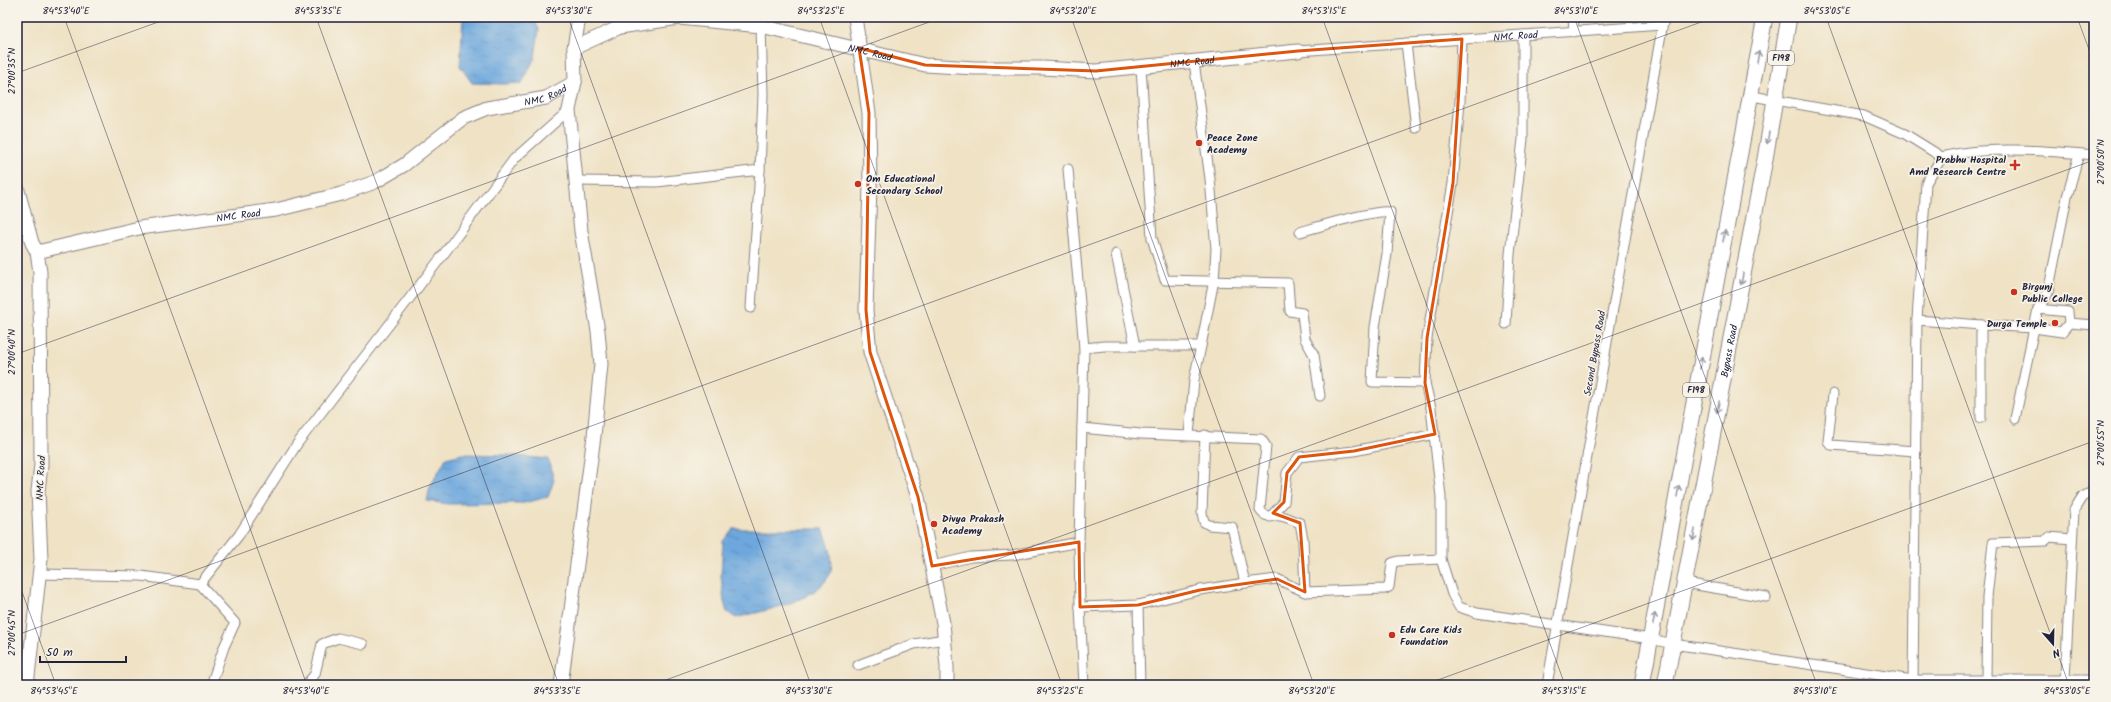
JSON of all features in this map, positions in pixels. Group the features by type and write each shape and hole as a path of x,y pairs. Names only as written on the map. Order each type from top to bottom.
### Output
{"main road":[{"name":"F198","path":"1642,685 1740,151 1752,96 1765,17"},
{"name":"Bypass Road","path":"1665,685 1763,167 1789,17"}],"street":[{"path":"574,48 579,17"},
{"path":"855,17 869,113 870,186 866,310 870,352 918,497 945,639 947,685"},
{"path":"1573,17 1574,32"},
{"name":"NMC Road","path":"27,685 41,559 38,491 42,465 40,272 37,252 139,228 276,210 341,194 376,182 404,165 463,118 487,108 546,98 575,82 574,48 620,27 679,18 761,26 859,48 925,65 1096,71 1298,51 1574,32 1663,21"},
{"name":"Second Bypass Road","path":"1547,685 1663,21"},
{"path":"751,308 760,170 763,94 761,26"},
{"path":"1506,324 1510,254 1523,139 1523,36"},
{"path":"1462,39 1460,102 1453,183 1427,338 1425,383 1435,434 1441,498 1441,559 1452,594 1460,607 1477,613 1651,639 1673,644 1913,683 1986,680 2094,680"},
{"path":"1406,43 1416,128"},
{"path":"1189,435 1194,380 1214,280 1216,249 1210,179 1194,62"},
{"path":"1141,67 1152,238 1165,280 1288,283 1290,311 1302,313 1305,339 1314,355 1320,396"},
{"path":"561,685 594,436 600,364 598,331 581,231 569,110 575,82"},
{"path":"1752,96 1864,116 1905,134 1942,157"},
{"path":"200,584 239,535 296,444 438,261 514,159 569,110"},
{"path":"1913,683 1917,320 1926,183 1942,157 1959,152 1983,150 2094,155"},
{"path":"2015,419 2038,309 2048,293 2067,197 2079,154"},
{"path":"1068,169 1084,348 1080,542 1080,607 1084,685"},
{"path":"576,180 657,182 760,170"},
{"path":"17,187 23,228 37,252"},
{"path":"1300,232 1362,216 1385,211 1390,212 1387,254 1375,327 1372,382 1425,383"},
{"path":"1116,254 1135,346"},
{"path":"1917,320 2034,328 2062,332 2069,324 2068,312 2038,309"},
{"path":"2069,324 2094,325"},
{"path":"1981,325 1982,418"},
{"path":"1084,348 1201,346"},
{"path":"1833,394 1827,434 1828,441 1832,445 1916,451"},
{"path":"1082,428 1141,434 1205,435 1256,438 1265,442 1266,446 1260,510 1263,515 1270,517 1281,516 1300,523 1303,539 1306,592"},
{"path":"1270,517 1284,502 1287,473 1299,457 1354,451 1435,434"},
{"path":"1205,435 1202,514 1204,522 1209,525 1232,527 1245,582"},
{"path":"2065,679 2074,510 2082,497 2094,491"},
{"path":"1986,680 1987,597 1994,543 2045,541 2049,537 2072,538"},
{"path":"932,566 971,557 1012,555 1080,542"},
{"path":"1080,607 1138,606 1165,598 1245,582 1277,580 1306,592 1385,589 1389,587 1392,563 1398,561 1441,559"},
{"path":"39,574 141,576 200,584 235,623 224,647 211,685"},
{"path":"1684,583 1766,597"},
{"path":"1138,606 1140,685"},
{"path":"306,685 315,674 322,644 338,638 363,644"},
{"path":"858,665 914,644 945,639"}],"highlighted area":[{"path":"1462,39 1453,183 1427,338 1425,383 1435,434 1354,451 1299,457 1287,473 1284,502 1273,513 1300,523 1305,592 1277,579 1200,590 1138,605 1080,607 1079,542 932,566 918,497 870,352 866,310 869,113 859,48 925,65 1096,71 1298,51"}],"water":[{"path":"463,17 532,17 539,29 535,57 522,83 472,83 460,66"},
{"path":"463,454 508,455 548,459 554,480 548,497 524,503 448,504 427,501 430,487 446,458"},
{"path":"733,529 823,529 829,546 832,566 829,576 822,585 812,593 800,599 774,608 736,618 727,612 724,602 721,576 723,541"}],"place":[{"name":"Peace Zone Academy","path":"1199,143"},
{"name":"Prabhu Hospital Amd Research Centre","path":"2015,165"},
{"name":"Om Educational Secondary School","path":"858,184"},
{"name":"Birgunj Public College","path":"2014,292"},
{"name":"Durga Temple","path":"2055,323"},
{"name":"Divya Prakash Academy","path":"934,524"},
{"name":"Edu Care Kids Foundation","path":"1392,635"}]}
